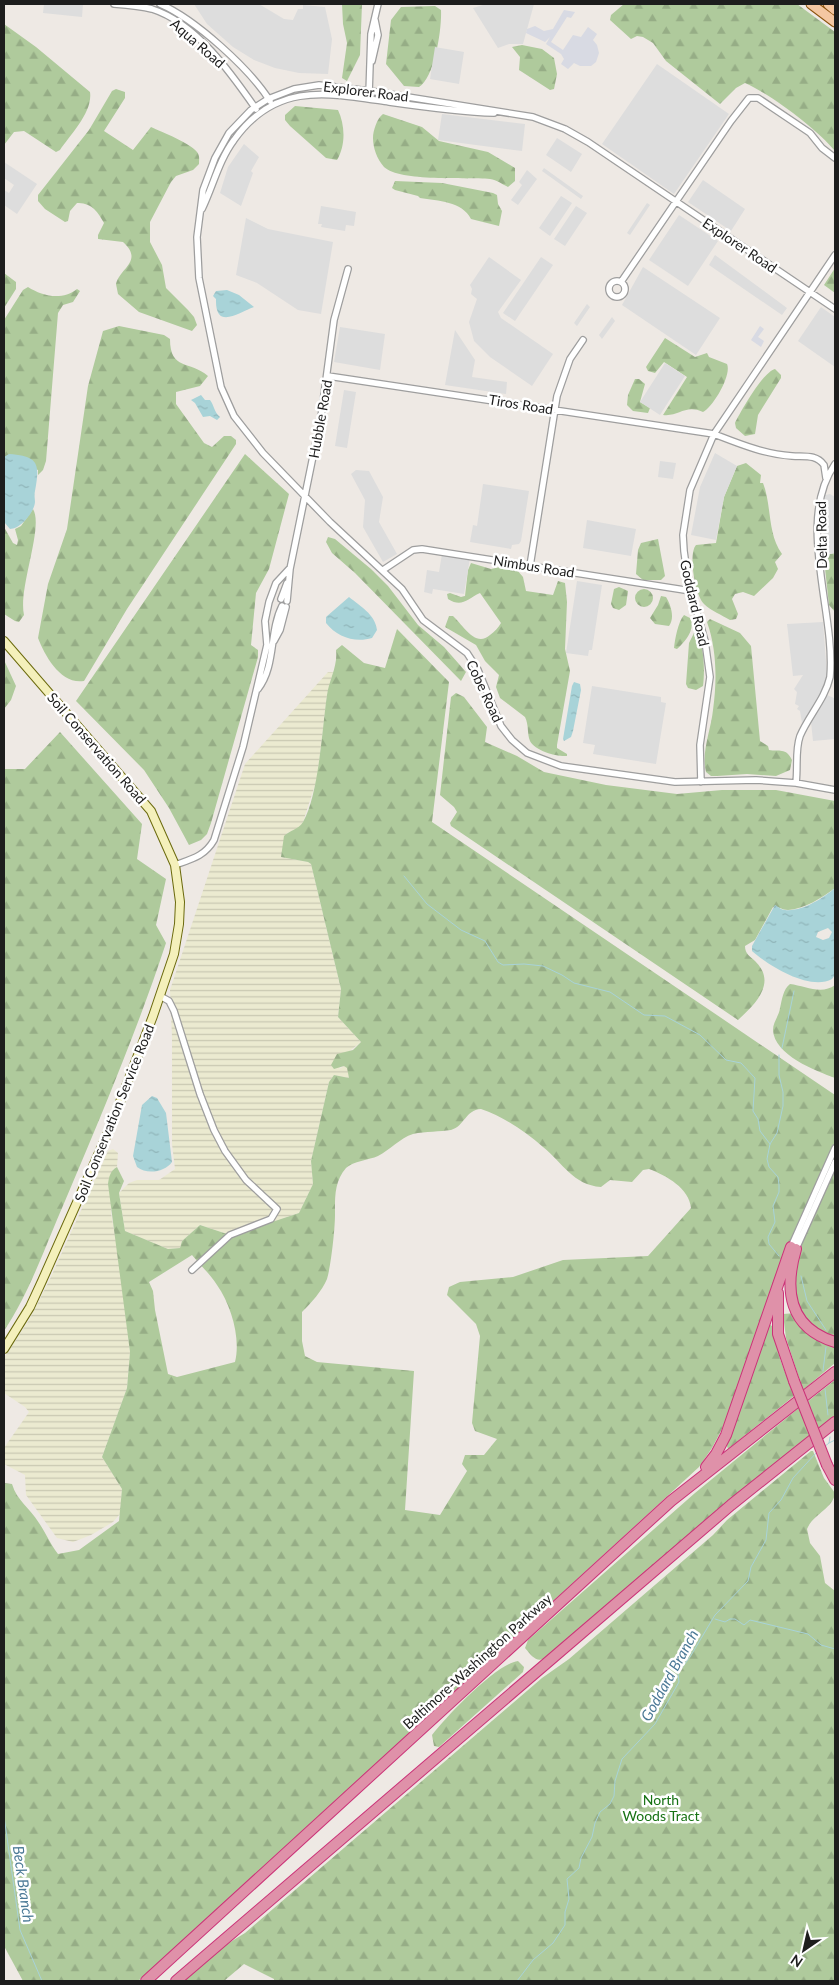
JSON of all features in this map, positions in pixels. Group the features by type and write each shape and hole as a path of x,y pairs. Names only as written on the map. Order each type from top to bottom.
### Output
{"highway":[{"path":"793,1248 789,1283 794,1308 812,1330 835,1342"},
{"path":"793,1248 782,1292 783,1349 827,1465 835,1480"},
{"path":"671,1501 709,1463 722,1445 793,1248"},
{"name":"Baltimore-Washington Parkway","path":"146,1981 671,1501 835,1372"},
{"path":"176,1981 731,1505 835,1423"}],"main road":[{"path":"811,4 835,22"},
{"path":"828,4 835,10"},
{"name":"Soil Conservation Road","path":"4,641 140,797 159,826 175,865"},
{"name":"Soil Conservation Service Road","path":"4,1349 30,1307 80,1199 118,1109 160,996 174,954 179,924 180,902 175,865"}],"street":[{"name":"Aqua Road","path":"114,4 154,10 178,22 233,75 260,114"},
{"name":"Aqua Road","path":"160,4 185,18 224,50 248,74 272,105"},
{"path":"368,99 372,61 371,34 378,4"},
{"name":"Explorer Road","path":"305,496 244,431 234,416 221,387 209,340 199,278 197,238 203,190 222,145 236,125 255,107 268,99 294,89 319,85 370,91 513,114 542,120 565,128 835,309"},
{"name":"Explorer Road","path":"200,213 229,148 244,128 272,105 296,96 317,93 462,112 513,114"},
{"path":"621,282 741,106 754,96 810,133 822,148 835,158"},
{"name":"Goddard Road","path":"701,782 700,745 710,677 705,641 691,591 684,551 683,534 687,503 695,476 714,434 835,255"},
{"name":"Hubble Road","path":"257,690 267,676 278,614 283,603 288,580 328,376 334,320 348,269"},
{"path":"530,566 554,409 561,380 570,359 583,340"},
{"name":"Tiros Road","path":"328,376 714,434 758,451 790,456 813,457 824,465 826,478"},
{"name":"Delta Road","path":"796,782 797,753 800,736 824,695 830,677 819,547 819,501 826,478 835,464"},
{"name":"Cobe Road","path":"305,496 402,589 423,620 460,647 473,661 501,726 512,740 527,753 561,766 675,782 756,780 796,782 835,790"},
{"name":"Nimbus Road","path":"383,570 417,549 691,591"},
{"name":"Hubble Road","path":"175,865 206,852 214,840 243,747 257,690 267,646 265,621 269,602 276,583 290,569"},
{"name":"Hubble Road","path":"271,648 280,630 285,587 288,580"},
{"path":"160,996 169,1002 174,1011 206,1112 225,1151 246,1180 277,1209 277,1213 271,1219 230,1235 192,1270"},
{"path":"793,1248 835,1148"},
{"path":"793,1248 835,1162"}],"green space":[{"path":"342,4 362,4 360,55 347,81 342,78 347,43 343,24"},
{"path":"624,4 797,4 835,32 835,151 818,133 794,114 745,83 736,88 720,104 666,61 653,43 643,37 637,36 631,39 610,20 611,15"},
{"path":"435,6 441,10 440,28 433,63 425,82 419,87 404,86 386,64 391,20 401,7"},
{"path":"4,24 36,47 90,92 90,100 84,115 60,150 56,152 24,131 14,132 4,145"},
{"path":"522,45 542,49 554,58 557,74 554,89 550,90 519,70 520,57 512,47"},
{"path":"116,89 125,92 125,98 104,131 133,150 151,127 188,145 199,155 199,164 193,170 176,176 171,182 150,222 150,242 162,265 166,288 194,317 197,325 192,331 139,312 118,294 116,284 118,278 129,264 131,254 123,242 98,239 104,223 94,208 86,204 77,203 70,211 68,221 65,222 45,209 38,201 38,195 89,130 112,91"},
{"path":"295,106 338,110 344,135 342,148 337,160 326,158 285,120 285,115"},
{"path":"383,114 422,127 439,141 488,152 515,168 515,181 508,187 490,179 419,177 392,172 384,167 377,157 374,146 375,128"},
{"path":"395,181 442,183 493,193 497,195 498,204 502,211 499,226 471,219 467,213 456,205 420,198 395,190 392,188"},
{"path":"835,268 835,293 824,285"},
{"path":"4,273 16,282 16,289 4,308"},
{"path":"28,287 39,293 52,296 65,295 77,289 80,291 73,302 63,305 58,313 46,461 43,470 38,475 38,470 4,457 4,320 23,290"},
{"path":"119,326 164,335 170,339 173,356 177,361 208,376 200,386 176,392 176,404 204,443 212,447 224,436 231,436 236,440 236,444 127,609 84,681 76,681 61,674 55,668 38,638 48,584 67,529 88,386 103,331"},
{"path":"665,338 695,357 707,353 709,357 727,364 727,375 721,390 712,404 703,412 691,409 663,415 687,377 664,362 655,373 648,371 646,367"},
{"path":"775,369 781,375 781,378 758,415 755,434 745,436 736,428 735,423 759,384"},
{"path":"635,379 639,379 645,384 640,402 650,408 648,413 633,411 627,405 628,395"},
{"path":"245,454 289,494 269,569 256,593 251,645 258,650 258,657 211,823 207,834 201,840 189,845 169,808 144,770 76,701"},
{"path":"746,463 761,475 760,483 763,483 766,492 774,537 782,554 775,562 778,569 773,578 754,596 743,592 735,594 732,599 738,614 736,619 730,620 710,609 701,599 695,584 693,557 696,545 716,543 724,497 737,466"},
{"path":"33,509 36,518 35,529 24,590 24,615 19,622 4,614 4,527 13,543 17,545 18,540 15,529 21,526"},
{"path":"328,537 335,539 388,586 418,625 444,647 466,672 461,681 355,573 332,553 326,542"},
{"path":"658,539 665,576 661,580 643,580 636,574 638,550 641,543"},
{"path":"835,553 835,612 829,605 824,559 825,555"},
{"path":"471,563 491,569 500,567 517,570 523,577 526,591 553,595 558,581 565,583 567,602 565,649 570,671 557,748 567,754 567,756 547,753 533,745 529,738 525,717 500,698 496,687 499,675 485,661 476,645 445,627 449,616 453,616 470,634 479,639 490,635 501,623 480,593 461,603 448,599 447,594 450,593 461,597 465,596 468,570"},
{"path":"619,587 628,591 626,605 619,610 613,608 611,604 614,589"},
{"path":"644,589 650,592 653,598 650,604 644,607 638,604 635,598 638,592"},
{"path":"661,596 666,597 671,608 672,619 669,626 655,624 650,618"},
{"path":"684,615 690,618 691,631 677,649 674,648 676,635"},
{"path":"710,619 740,633 751,646 760,741 768,746 769,750 787,753 792,760 790,770 776,776 747,774 711,776 706,772 705,757 715,688 713,643 707,622"},
{"path":"397,629 449,682 432,822 835,1095 835,1148 755,1337 723,1427 699,1467 183,1942 138,1981 23,1981 4,1946 4,1483 12,1484 20,1500 35,1518 58,1554 79,1550 119,1521 122,1489 102,1457 127,1388 130,1352 108,1184 113,1170 117,1167 124,1181 119,1193 125,1231 168,1249 180,1248 182,1241 200,1225 230,1235 256,1223 275,1221 299,1213 313,1184 311,1161 329,1082 334,1075 349,1078 347,1068 344,1066 334,1069 331,1065 337,1054 353,1050 361,1042 338,1017 341,989 311,864 281,857 284,836 299,827 303,822 313,795 328,689 336,662 336,650 342,645 364,663 385,668","holes":["481,1109 506,1120 522,1130 583,1182 601,1187 610,1180 632,1182 643,1170 649,1169 670,1179 682,1189 691,1208 648,1256 563,1260 513,1277 460,1282 449,1287 447,1295 476,1324 480,1336 472,1423 475,1431 497,1439 484,1455 465,1455 462,1464 467,1471 440,1515 405,1510 414,1371 317,1362 305,1356 302,1341 302,1312 313,1301 327,1279 334,1238 336,1190 339,1179 346,1168 357,1162 378,1156 413,1134 447,1131 456,1128 468,1115","192,1255 214,1281 227,1302 236,1332 237,1353 235,1362 177,1377 168,1374 153,1291 149,1282"]},
{"path":"694,633 698,634 700,640 704,666 703,686 696,690 688,688 686,684 689,643"},
{"path":"4,660 16,686 11,700 4,709"},
{"path":"328,672 333,672 327,695 317,779 303,822 299,828 287,833 281,857 311,864 341,989 338,1017 361,1042 347,1053 339,1069 344,1066 348,1068 349,1078 334,1075 329,1082 311,1161 313,1184 299,1213 275,1221 256,1223 230,1235 200,1225 182,1241 180,1248 168,1249 125,1231 119,1193 129,1183 137,1180 159,1180 175,1169 172,1144 170,990 245,764"},
{"path":"456,693 464,697 487,727 485,742 517,756 544,772 606,785 677,794 722,790 776,790 835,801 835,888 819,899 800,908 788,910 773,907 755,940 745,946 747,953 762,969 764,985 751,1008 738,1020 451,826 450,823 457,812 440,795 451,697"},
{"path":"60,732 142,824 137,859 166,879 156,925 166,943 131,1041 92,1137 30,1284 4,1331 4,769 25,769"},
{"path":"790,984 819,990 835,985 835,1078 797,1061 780,1047 775,1039 774,1024 784,992"},
{"path":"113,1149 118,1153 117,1167 113,1169 111,1213 119,1258 130,1352 127,1388 102,1457 122,1489 120,1514 113,1522 91,1535 73,1542 57,1538 26,1495 25,1475 4,1464 4,1448 29,1412 25,1407 4,1393 4,1358 29,1320 49,1281 108,1151"},
{"path":"835,1162 835,1363 803,1390 786,1338 783,1314 796,1313 791,1268"},
{"path":"767,1322 773,1327 780,1359 794,1396 728,1449 726,1443"},
{"path":"835,1380 835,1416 818,1430 807,1402"},
{"path":"800,1407 811,1435 546,1658 539,1660 530,1654 525,1648 528,1640 695,1493"},
{"name":"North Woods Tract","path":"813,1451 824,1478 835,1493 831,1503 814,1519 807,1529 810,1543 820,1556 825,1583 835,1591 835,1981 274,1981 274,1979 244,1964 224,1981 176,1981 198,1962 245,1933 542,1678 569,1659 713,1535 727,1520"},
{"path":"518,1661 524,1667 523,1672 439,1747 434,1746 432,1735 460,1704 497,1671"}],"shaded area":[{"path":"44,4 83,4 82,17 43,13"},
{"path":"194,4 259,4 284,19 293,20 298,9 303,9 303,5 325,7 332,39 328,74 299,73 275,68 254,60 233,47 207,24"},
{"path":"486,4 534,4 523,44 509,44 498,48 473,8"},
{"path":"564,10 575,12 571,18 567,17 551,42 563,50 573,35 581,37 588,27 597,34 593,40 597,45 599,53 596,62 591,66 580,66 574,63 568,69 561,64 564,59 561,54 546,44 550,37 545,42 526,33 527,29 535,26 544,31 553,29"},
{"path":"435,47 464,52 459,84 430,79"},
{"path":"657,64 729,114 674,194 602,144"},
{"path":"442,114 525,124 522,151 438,140"},
{"path":"557,138 582,154 571,172 546,155"},
{"path":"244,144 259,157 251,171 253,173 241,206 220,193 228,167"},
{"path":"4,162 37,184 17,214 4,205 4,190 9,193 14,185 4,178"},
{"path":"544,168 583,196 581,199 542,171"},
{"path":"527,170 537,179 518,205 511,200 522,185 519,182"},
{"path":"703,180 745,209 731,231 688,202"},
{"path":"561,196 572,203 550,236 539,228"},
{"path":"647,203 650,205 630,235 627,233"},
{"path":"321,206 356,212 354,226 346,225 345,231 321,227 322,224 318,224"},
{"path":"576,206 587,213 565,246 554,239"},
{"path":"679,215 718,241 688,286 649,260"},
{"path":"246,218 268,229 333,242 321,314 298,310 257,283 236,275"},
{"path":"715,255 787,308 782,315 709,265"},
{"path":"489,257 521,280 498,312 501,318 553,354 532,386 490,357 474,341 469,322 477,299 471,294 472,289 470,285"},
{"path":"541,257 553,265 515,321 503,313"},
{"path":"643,267 720,318 696,355 622,305"},
{"path":"587,304 590,307 577,326 574,323"},
{"path":"821,307 835,317 835,367 798,341"},
{"path":"612,317 615,321 602,339 599,335"},
{"path":"760,326 764,329 758,337 764,341 761,347 751,340"},
{"path":"340,327 385,334 380,370 334,362"},
{"path":"455,330 475,360 472,377 507,382 506,394 445,385"},
{"path":"665,363 685,376 660,415 640,402"},
{"path":"344,390 356,392 347,448 335,446"},
{"path":"715,453 737,466 724,497 716,540 691,535 700,487"},
{"path":"660,461 676,463 673,479 658,477"},
{"path":"356,470 369,471 383,497 379,522 397,554 383,562 363,527 365,500 351,474"},
{"path":"483,484 529,491 521,541 519,544 512,545 511,549 470,542 473,525 477,526"},
{"path":"830,494 835,497 835,553 825,555 821,496"},
{"path":"587,520 636,529 631,556 583,548"},
{"path":"442,554 470,558 464,594 433,589 432,594 424,592 427,570 439,572"},
{"path":"577,581 602,585 592,650 589,650 588,656 566,653"},
{"path":"823,622 827,675 823,690 802,723 800,711 797,709 799,706 795,704 797,692 794,689 803,675 793,676 787,624"},
{"path":"592,686 661,697 661,702 666,703 656,764 593,754 595,745 583,743"},
{"path":"827,695 834,698 835,739 813,741 811,722"}],"water":[{"path":"227,290 239,295 254,307 229,317 219,314 216,299 213,296 216,291"},
{"path":"201,395 205,400 210,400 220,417 217,420 210,416 203,417 195,403 191,400"},
{"path":"9,454 32,459 37,468 35,502 32,511 22,523 10,529 4,522 4,457"},
{"path":"349,597 370,615 376,624 377,630 372,638 359,640 347,638 335,632 326,623 326,617"},
{"path":"574,682 580,684 581,690 571,737 564,741 563,739"},
{"path":"835,888 835,975 832,979 823,982 813,982 790,975 779,970 752,951 752,946 775,905 784,910 798,909 812,904","holes":["828,928 832,932 829,938 823,940 816,937 818,932"]},
{"path":"152,1096 157,1098 166,1113 172,1162 165,1168 151,1172 137,1167 133,1156 142,1105"}],"waterway":[{"path":"404,876 427,904 461,930 485,941 498,962 503,965 524,964 543,966 574,983 610,992 644,1015 665,1016 700,1035 726,1060 741,1063 755,1078 753,1111 758,1119 760,1131 770,1144"},
{"path":"782,1048 794,991"},
{"path":"779,1055 779,1075 783,1092 783,1106 777,1133 770,1144 767,1159 769,1167 778,1177 779,1185 779,1192 773,1206 775,1222 768,1237 769,1244 779,1256"},
{"path":"801,1276 807,1301 826,1330"},
{"path":"823,1371 826,1347"},
{"path":"825,1389 828,1415"},
{"name":"Goddard Branch","path":"824,1447 829,1443 830,1437"},
{"name":"Goddard Branch","path":"829,1443 835,1440"},
{"name":"Goddard Branch","path":"517,1981 533,1960 553,1943 565,1925 565,1912 569,1899 567,1879 579,1868 581,1858 592,1837 600,1812 610,1804 614,1796 615,1781 622,1759 655,1724 679,1682 678,1673 690,1657 715,1615 748,1581 751,1567 766,1540 769,1513 781,1500 793,1478 817,1452"},
{"path":"715,1619 725,1622 735,1619 744,1625 750,1620 808,1634 821,1645 835,1649"},
{"name":"Beck Branch","path":"4,1816 20,1930 42,1981"}]}
